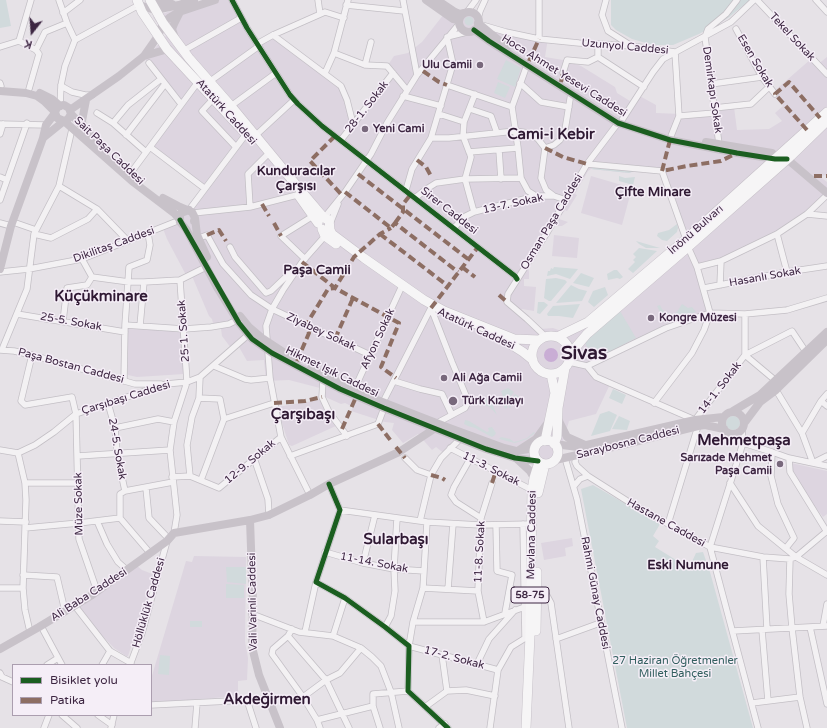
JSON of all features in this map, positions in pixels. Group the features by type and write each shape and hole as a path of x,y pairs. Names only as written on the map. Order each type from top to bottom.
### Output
{"main road":[{"name":"Atatürk Caddesi","path":"150,0 175,41 231,106 266,156 332,234 357,254 424,300 444,311 514,339 542,339"},
{"name":"Atatürk Caddesi","path":"138,2 142,12 168,50 250,135 323,225 401,288 431,308 454,320 513,344 533,360"},
{"name":"İnönü Bulvarı","path":"783,157 827,112"},
{"name":"İnönü Bulvarı","path":"568,361 587,334 783,157 826,123"},
{"name":"İnönü Bulvarı","path":"557,337 588,322 687,243"},
{"path":"554,419 558,408 568,361 569,348 565,342 557,337 542,339 533,351 535,366 545,373 551,374 560,372 568,361"},
{"path":"551,374 555,393 554,419 557,437 551,443 539,443 535,448 534,455 540,462 551,463 555,460 558,453 551,443"},
{"name":"Mevlana Caddesi","path":"526,728 527,524 534,478 540,462"},
{"name":"Mevlana Caddesi","path":"531,728 537,588 536,510 540,462"}],"street":[{"path":"19,40 31,0"},
{"path":"59,0 75,40"},
{"path":"63,13 80,0"},
{"path":"156,0 158,2 180,8"},
{"path":"147,59 163,23 180,8 194,0"},
{"path":"0,269 12,224 43,138 46,124 56,110 65,66 75,40 138,2 155,10 180,8 215,0"},
{"name":"Sirer Caddesi","path":"232,0 241,18 294,100 322,126 406,190 517,279"},
{"path":"318,0 320,14"},
{"path":"404,0 404,11 417,75"},
{"path":"426,0 453,18 474,14 474,26"},
{"path":"437,0 460,14 462,17 462,29 474,26"},
{"path":"310,495 281,437 270,378 266,326 272,309 303,261 342,195 367,160 403,96 417,75 476,0"},
{"path":"447,37 474,26 484,0"},
{"path":"539,0 539,39"},
{"path":"606,0 602,15 608,31 632,46"},
{"path":"704,37 708,29 726,14 737,0"},
{"name":"Uzunyol Caddesi","path":"474,26 539,39 632,46 675,52 731,22 754,0"},
{"name":"Tekel Sokak","path":"757,0 827,74"},
{"path":"816,0 827,12"},
{"path":"325,73 334,53 347,2 404,11"},
{"path":"175,41 172,29 180,8"},
{"path":"209,82 273,34 325,12 344,18"},
{"path":"183,51 241,18"},
{"path":"29,89 38,54 36,50 45,32 67,22"},
{"name":"Hoca Ahmet Yesevi Caddesi","path":"474,26 487,29 501,43 620,121 671,136 783,157"},
{"name":"Hoca Ahmet Yesevi Caddesi","path":"474,26 527,66 620,121 670,140 724,151 783,157"},
{"name":"Esen Sokak","path":"736,29 762,78 775,94"},
{"path":"501,43 501,37 506,32"},
{"path":"273,34 341,86 347,100 353,124"},
{"path":"406,190 412,169 431,138 453,64 447,37"},
{"name":"Demirkapı Sokak","path":"704,37 719,144"},
{"path":"0,47 19,40"},
{"path":"19,40 36,50"},
{"path":"365,65 371,42"},
{"path":"598,44 598,57"},
{"path":"43,138 68,119 70,112 89,97 147,59 168,50"},
{"path":"671,136 679,116 675,52"},
{"name":"Osman Paşa Caddesi","path":"542,339 528,319 507,302 508,294 587,164 620,121 653,72 664,59 675,52"},
{"path":"334,53 365,65 387,66 407,90"},
{"path":"563,73 566,60 588,62 598,57"},
{"path":"598,57 644,87"},
{"path":"147,59 181,104"},
{"path":"527,66 512,106 521,178 528,191 536,196"},
{"name":"28-1. Sokak","path":"341,140 394,73"},
{"path":"231,106 276,74"},
{"path":"710,84 762,78"},
{"path":"113,124 128,105 163,81"},
{"path":"126,135 163,81"},
{"path":"130,174 198,82"},
{"path":"520,83 541,102 569,107"},
{"path":"61,84 63,87 72,92 89,97"},
{"path":"447,85 512,106"},
{"path":"0,86 37,96 56,110"},
{"path":"0,86 16,86 29,89 52,99 58,119 64,121"},
{"path":"679,116 751,104 769,87"},
{"path":"545,148 554,145 560,140 565,130 571,93"},
{"path":"474,212 464,179 471,157 463,136 464,122 475,94"},
{"path":"403,96 441,106"},
{"path":"84,129 82,121 89,97"},
{"path":"214,98 202,111 236,147"},
{"path":"294,100 236,147 204,188 192,214 194,223 189,226 184,225 180,221 182,213 192,214 250,207 298,195"},
{"path":"56,110 66,106 70,112"},
{"path":"470,109 491,116 497,133"},
{"name":"Sait Paşa Caddesi","path":"70,112 84,129 130,174 166,200 192,214"},
{"path":"97,113 126,135 204,188"},
{"path":"439,114 464,122"},
{"name":"Sait Paşa Caddesi","path":"64,121 132,181 174,213 180,221"},
{"path":"0,200 26,123"},
{"path":"0,134 1,124 46,124"},
{"path":"1,348 27,289 35,232 59,186 72,129"},
{"path":"431,138 449,138 515,131 529,133 538,139 545,148 541,178 546,190 554,196"},
{"path":"469,152 518,148"},
{"path":"499,150 501,179"},
{"path":"250,207 248,174 266,156"},
{"path":"783,157 827,186"},
{"path":"696,267 721,261 777,234 807,214 827,194 783,157"},
{"path":"587,164 662,171 704,288 710,313 704,330 692,353 654,403"},
{"path":"0,177 7,180"},
{"path":"415,198 436,183 464,179 521,178"},
{"path":"59,186 97,209 128,241"},
{"name":"13-7. Sokak","path":"454,228 464,217 474,212 536,196 554,196 566,200"},
{"path":"0,223 12,224 51,238 88,219 97,209"},
{"name":"Hikmet Işık Caddesi","path":"192,214 196,232 205,253 240,316 267,346 383,405"},
{"path":"807,214 827,216"},
{"name":"Dikilitaş Caddesi","path":"0,272 29,269 82,259 180,221"},
{"name":"Hikmet Işık Caddesi","path":"180,221 186,229 237,320 248,335 323,380 350,394 504,448 516,454 535,448"},
{"path":"303,261 281,236 323,225"},
{"path":"124,381 125,325 129,267 147,260 150,245 148,233"},
{"path":"777,234 787,272"},
{"name":"Ziyabey Sokak","path":"199,238 207,235 223,264 251,295 272,309 370,355"},
{"path":"230,246 235,256 266,293 271,291 303,261"},
{"path":"82,259 92,277"},
{"path":"720,285 721,261"},
{"name":"Hasanlı Sokak","path":"704,288 827,266"},
{"path":"92,277 129,282 180,280 206,267"},
{"path":"62,321 66,288 86,285 92,277"},
{"name":"25-1. Sokak","path":"180,280 187,382"},
{"path":"140,326 144,282"},
{"name":"Afyon Sokak","path":"354,390 401,288"},
{"path":"587,366 666,328 710,313 745,314 787,310 827,298"},
{"path":"290,456 378,424 383,405 431,308"},
{"path":"146,488 149,518 170,538 250,520 269,514 310,495 329,484 399,452 465,408 468,402 431,308"},
{"name":"25-5. Sokak","path":"17,314 125,332"},
{"path":"745,314 745,355"},
{"path":"125,325 184,329 229,324 237,320"},
{"path":"745,355 792,331 806,352"},
{"path":"827,332 760,395 733,411 728,412 723,417 722,424 724,429 743,443 789,458 827,466"},
{"name":"Çarşıbaşı Caddesi","path":"18,453 54,432 76,414 166,384 187,382 200,377 248,335"},
{"path":"731,434 736,434 760,402 776,390 827,340"},
{"name":"Paşa Bostan Caddesi","path":"1,348 32,355 135,384 166,384"},
{"name":"Müze Sokak","path":"32,355 21,401 25,405 72,397 76,414 79,539 98,591"},
{"path":"745,355 776,381"},
{"name":"14-1. Sokak","path":"696,423 745,355"},
{"path":"568,361 587,366 596,378 696,423 668,524"},
{"path":"214,366 245,379 251,380 270,378"},
{"path":"190,476 187,445 188,431 199,398 200,377"},
{"path":"323,380 322,397 329,412 347,436"},
{"path":"394,381 442,394 452,416"},
{"name":"Höllüklük Caddesi","path":"130,664 142,633 177,515 170,450 174,422 187,382"},
{"path":"776,390 802,433 813,463"},
{"path":"802,433 820,401 827,394"},
{"path":"199,398 220,399 224,419 201,480"},
{"path":"820,401 827,406"},
{"name":"24-5. Sokak","path":"108,403 115,428 117,454 125,491 120,494 120,518"},
{"path":"224,419 274,403"},
{"path":"733,411 741,415 743,426 743,443 710,547 762,557 790,559 796,557 827,532 790,472 789,458"},
{"name":"Saraybosna Caddesi","path":"551,443 578,447 723,417"},
{"path":"115,428 158,419 174,422"},
{"path":"534,478 516,454 536,439 554,419 567,437 586,445"},
{"name":"Saraybosna Caddesi","path":"555,460 576,456 696,423 724,429"},
{"name":"Hikmet Işık Caddesi","path":"438,426 460,439 540,462"},
{"name":"12-9. Sokak","path":"125,491 146,488 173,479 190,476 219,488 281,437"},
{"path":"420,521 431,475 441,458 460,439"},
{"name":"11-3. Sokak","path":"450,448 532,490"},
{"path":"0,450 18,453 25,483 26,500 23,588 25,610 30,632"},
{"path":"78,456 170,450"},
{"path":"772,452 771,476 778,504 794,538 786,548"},
{"name":"Hastane Caddesi","path":"576,456 577,466 588,476 668,524 710,547 758,728"},
{"path":"813,463 827,456"},
{"path":"254,458 268,499 269,514"},
{"path":"405,458 417,470 431,475"},
{"name":"Rahmi Günay Caddesi","path":"565,458 574,486 622,728"},
{"path":"470,459 451,495 456,502 481,518"},
{"path":"574,486 580,479 588,476"},
{"path":"25,483 78,484"},
{"name":"11-8. Sokak","path":"484,622 478,590 480,525 492,483"},
{"path":"730,483 758,526 796,557 827,575"},
{"path":"305,632 316,582 340,510 329,484"},
{"path":"340,510 427,522 453,524 527,524"},
{"path":"363,563 375,515"},
{"path":"0,521 25,525 79,523 120,518 150,553"},
{"path":"386,627 391,616 396,591 394,569 397,518"},
{"name":"Vali Varinli Caddesi","path":"250,520 252,648 259,675 280,728"},
{"path":"97,521 106,544 118,562 127,570"},
{"path":"408,691 409,646 413,622 423,588 427,522"},
{"path":"448,589 453,524"},
{"path":"496,524 497,571 512,575 505,614"},
{"name":"Ali Baba Caddesi","path":"0,648 75,606 170,538"},
{"name":"11-14. Sokak","path":"325,552 363,563 394,569 424,571"},
{"path":"762,557 768,701"},
{"path":"790,559 789,594 792,628 800,697 807,728"},
{"path":"23,575 57,577 65,611"},
{"path":"316,582 344,598 386,627 409,646"},
{"path":"0,588 23,588"},
{"path":"423,588 478,590"},
{"path":"537,588 545,592 551,603 569,728"},
{"path":"333,636 344,598"},
{"path":"733,632 825,626 827,604"},
{"path":"75,606 110,651 130,664"},
{"path":"413,622 484,622 527,606"},
{"path":"477,664 489,639 516,610"},
{"path":"252,614 292,629 333,636 361,648 380,666 391,692 399,728"},
{"path":"556,639 600,623"},
{"path":"41,626 61,664"},
{"path":"810,627 827,704"},
{"path":"292,629 288,636 273,649 272,654 303,697 317,720 320,728"},
{"path":"288,636 326,680 349,728"},
{"path":"490,728 498,670 511,647 527,637"},
{"name":"17-2. Sokak","path":"409,646 498,670"},
{"path":"303,697 326,680 340,673 361,648"},
{"path":"103,664 110,651"},
{"path":"442,655 447,691"},
{"path":"49,664 58,658"},
{"path":"1,677 12,682"},
{"path":"425,707 447,691 466,690 494,696"},
{"path":"380,728 374,706 373,694 408,691 447,726"},
{"path":"752,703 800,697"},
{"path":"247,700 256,728"},
{"path":"152,705 268,700"},
{"path":"195,728 197,703"},
{"path":"317,720 374,706"},
{"path":"44,728 49,716"},
{"path":"63,716 77,728"},
{"path":"99,716 112,726 114,716"},
{"path":"439,728 447,726"}],"shaded area":[{"path":"203,0 234,0 257,41 273,33 342,84 354,118 391,74 386,68 394,56 408,53 422,42 451,5 460,11 467,9 475,11 480,16 482,22 505,30 548,38 545,57 563,60 581,66 615,87 617,93 630,101 636,94 656,105 656,113 681,114 734,107 737,130 769,129 782,121 775,113 783,106 772,93 811,59 817,65 827,57 827,175 819,176 827,182 827,196 780,235 700,268 713,313 666,330 591,367 597,375 612,380 596,414 569,421 557,462 547,467 459,442 446,455 436,447 432,450 418,434 403,443 392,430 394,423 385,422 351,411 353,407 345,403 341,404 321,395 320,388 289,380 266,381 264,360 247,361 239,347 231,348 222,336 221,329 214,327 212,319 209,316 192,276 186,275 167,239 162,226 176,220 202,188 148,147 179,104 145,59 166,36 153,17","holes":["591,169 629,173 637,170 661,172 685,238 578,327 564,332 553,328 541,329 520,312 522,309 534,311 536,287 524,286 524,279 529,279 528,267 555,226 562,226 568,222 559,219 565,210 567,211 577,195 575,194 588,171"]},
{"path":"591,176 632,188 622,225 581,213"},
{"path":"554,235 579,238 577,258 552,256"},
{"path":"128,329 181,331 184,374 137,377 128,375"},
{"path":"548,348 554,348 558,352 558,358 554,362 548,362 544,358 544,352"},
{"path":"320,399 338,425 292,446 289,445 277,407"},
{"path":"791,463 827,471 827,514 823,517 799,485"},
{"path":"572,538 573,546 565,548 566,556 544,560 541,543"},
{"path":"194,556 246,557 245,642 248,658 247,680 238,681 238,696 152,703 152,676 186,561 192,562"},
{"path":"136,565 142,570 155,575 128,656 126,656 114,648 78,607"}],"green space":[{"path":"0,0 6,0 11,26 0,28"},
{"path":"611,0 750,0 728,18 699,34 673,45 653,45 632,39 616,30 611,25"},
{"path":"467,17 471,17 473,21 471,25 467,25 465,23 465,19"},
{"path":"506,60 521,68 515,87 497,79"},
{"path":"498,82 510,87 505,98 494,93"},
{"path":"595,167 637,170 629,173 591,169"},
{"path":"619,176 625,178 635,177 633,185 619,181"},
{"path":"677,224 677,232 667,241 662,240 657,236 658,233 669,230"},
{"path":"636,241 660,248 646,248"},
{"path":"639,248 657,251 633,273 628,269 635,262 633,260 636,257 633,254"},
{"path":"554,267 578,269 570,279 556,274 547,276 548,271"},
{"path":"617,270 623,277 620,279 617,278 608,280 607,274"},
{"path":"581,273 594,278 589,287 573,283"},
{"path":"556,278 567,282 551,301 549,301 544,298 546,279"},
{"path":"571,285 587,291 582,301 556,303"},
{"path":"605,287 608,295 594,307 588,302 593,291"},
{"path":"538,302 544,302 548,305 540,314 537,313"},
{"path":"580,304 573,318 548,316 547,314 553,306"},
{"path":"682,304 688,308 692,307 696,312 665,323 657,306 660,305 665,312 673,314 677,312"},
{"path":"620,311 636,338 604,355 587,347 585,343 589,338"},
{"path":"508,388 514,392 509,399 506,409 504,407 504,399 501,391"},
{"path":"613,389 626,395 622,404 609,398"},
{"path":"515,394 521,398 519,400 514,400 509,408 510,400"},
{"path":"490,397 497,415 490,407 480,404"},
{"path":"609,411 617,415 610,431 591,436 600,414"},
{"path":"619,416 630,421 627,430 612,429"},
{"path":"733,416 738,418 740,423 738,428 733,430 728,428 726,423 728,418"},
{"path":"465,420 487,432 489,431 488,428 492,427 496,433 492,437 464,424"},
{"path":"534,432 535,433 527,439 515,443 499,439 501,437 510,439 514,442 527,438"},
{"name":"27 Haziran Öğretmenler Millet Bahçesi","path":"593,485 660,524 653,536 659,541 655,547 689,568 696,553 703,552 710,572 753,728 627,728 581,489"},
{"path":"226,567 246,567 246,584 227,582"},
{"path":"226,584 244,585 244,598 226,598"},
{"path":"190,621 202,621 202,627 190,627"},
{"path":"160,655 170,656 169,675 158,674"}],"marked path":[{"path":"529,61 539,39"},
{"path":"423,71 439,82 447,85"},
{"path":"561,82 563,73"},
{"path":"807,130 775,94 789,82 820,118"},
{"path":"335,136 310,161 342,195"},
{"path":"670,140 662,171 721,161 737,153"},
{"path":"545,148 563,157 587,164"},
{"path":"417,160 426,167 431,176"},
{"path":"358,174 468,259"},
{"path":"814,176 827,176"},
{"path":"345,192 391,228 395,223 458,272"},
{"path":"395,223 403,212 403,204 411,194"},
{"path":"262,204 269,216"},
{"path":"274,223 281,236"},
{"path":"297,361 309,333 306,325 328,289 335,288 354,257 380,234 391,228"},
{"path":"207,235 219,230 226,241"},
{"path":"380,234 448,286"},
{"path":"431,308 478,247"},
{"path":"302,262 335,288 399,323 381,367 396,378"},
{"path":"462,267 475,277"},
{"path":"499,295 507,302"},
{"path":"335,339 353,298"},
{"path":"274,403 305,401 322,397"},
{"path":"342,429 356,397"},
{"path":"378,424 391,441"},
{"path":"396,447 405,458"},
{"path":"492,483 496,471"},
{"path":"431,475 445,480"}],"cycle path":[{"path":"232,0 247,28 290,95 298,104 322,126 517,279"},
{"path":"474,30 618,123 670,140 737,153 775,159 787,159"},
{"path":"180,220 239,323 252,339 272,353 340,389 384,408 486,449 515,458 538,461"},
{"path":"329,484 340,510 316,582 345,598 409,646 408,691 448,728"}],"place":[{"name":"Ulu Camii","path":"480,65"},
{"name":"Yeni Cami","path":"365,129"},
{"name":"Kongre Müzesi","path":"651,318"},
{"name":"Ali Ağa Camii","path":"444,378"},
{"name":"Türk Kızılayı","path":"453,401"},
{"name":"Sarızade Mehmet Paşa Camii","path":"780,464"}],"district":[{"name":"Cami-i Kebir","path":"551,135"},
{"name":"Kunduracılar Çarşısı","path":"296,180"},
{"name":"Çifte Minare","path":"653,193"},
{"name":"Paşa Camii","path":"317,271"},
{"name":"Küçükminare","path":"101,297"},
{"name":"Sivas","path":"584,354"},
{"name":"Çarşıbaşı","path":"303,415"},
{"name":"Mehmetpaşa","path":"744,441"},
{"name":"Sularbaşı","path":"396,540"},
{"name":"Eski Numune","path":"688,566"},
{"name":"Akdeğirmen","path":"267,700"}]}
